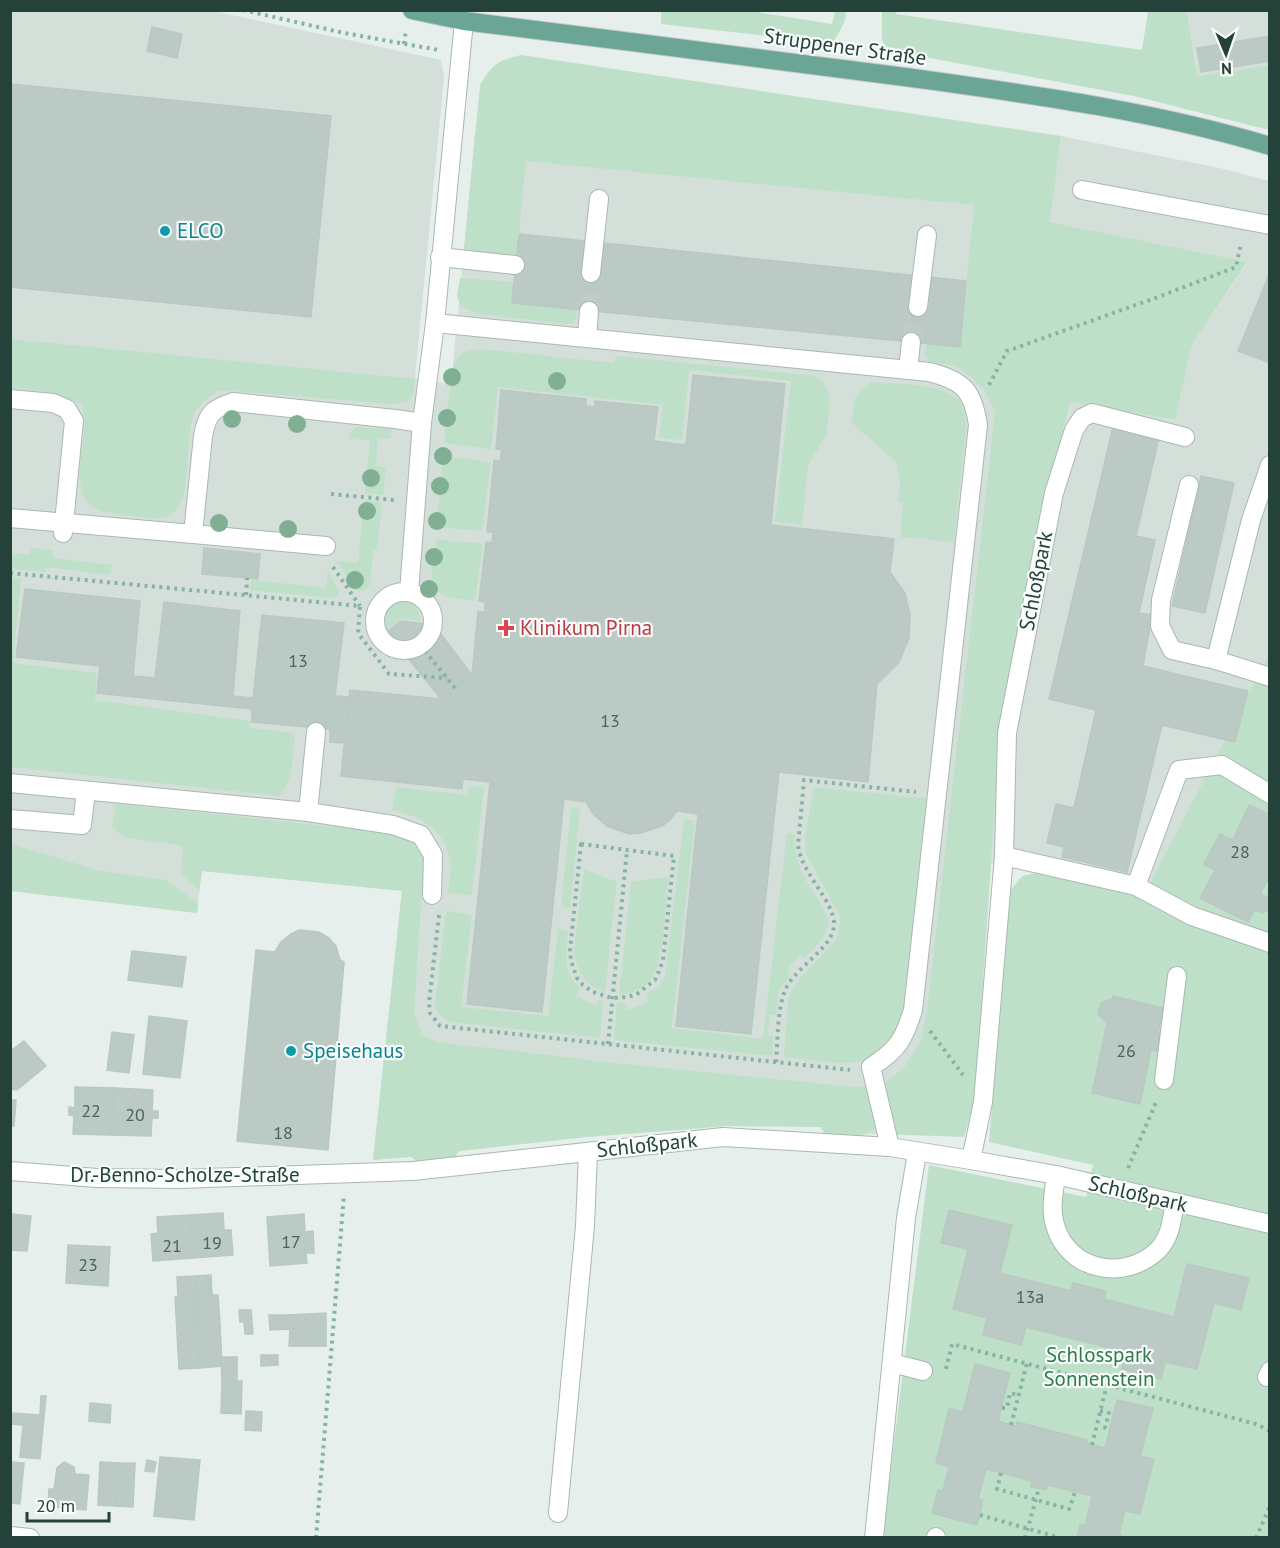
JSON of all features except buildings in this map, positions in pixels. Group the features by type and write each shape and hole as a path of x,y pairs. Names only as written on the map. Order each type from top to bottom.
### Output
{"main road":[{"name":"Struppener Straße","path":"412,10 464,21 991,89 1131,111 1231,134 1269,146"}],"street":[{"path":"409,592 422,423 435,323 464,21"},
{"path":"1082,190 1269,225"},
{"path":"591,273 599,199"},
{"path":"918,307 927,235"},
{"path":"440,257 515,265"},
{"path":"587,338 589,311"},
{"path":"435,323 939,374 961,384 971,396 976,409 978,425 913,1010 905,1035 897,1048 871,1067 890,1147"},
{"path":"908,370 911,342"},
{"path":"10,399 53,403 67,409 74,421 63,528"},
{"path":"194,534 203,436 206,420 217,408 233,402 422,423"},
{"name":"Schloßpark","path":"971,1160 983,1102 1004,856 1006,733 1054,493 1074,430 1082,418 1092,413 1185,437"},
{"path":"1216,660 1251,520 1269,465"},
{"path":"1189,485 1161,600 1160,626 1172,650 1216,660 1269,677"},
{"path":"10,518 63,528 194,534 326,546"},
{"path":"397,592 409,592 420,596 429,605 433,617 432,630 420,645 404,651 392,648 382,641 375,631 374,619 377,607 386,597 397,592"},
{"path":"308,812 315,732"},
{"path":"1136,886 1179,770 1222,765 1269,794"},
{"path":"10,783 308,812 393,825 421,835 433,855 432,895"},
{"path":"10,819 82,825 86,791"},
{"path":"1004,856 1136,886 1192,916 1269,943"},
{"path":"1164,1080 1177,976"},
{"name":"Schloßpark","path":"323,1174 413,1171 723,1137 890,1147 1056,1175 1269,1224"},
{"path":"558,1513 585,1226 588,1152"},
{"path":"874,1538 906,1218 917,1152"},
{"name":"Dr.-Benno-Scholze-Straße","path":"10,1171 97,1178 179,1179 323,1174"},
{"path":"1056,1175 1052,1213 1055,1227 1064,1244 1076,1257 1092,1265 1110,1269 1128,1268 1143,1262 1160,1247 1170,1229 1175,1202"},
{"path":"892,1363 923,1371"},
{"path":"10,1536 30,1538"}],"path":[{"path":"243,10 344,33 461,54"},
{"path":"976,409 1007,351 1236,267 1245,221"},
{"path":"331,494 416,501"},
{"path":"326,546 328,559 360,606 358,633 389,674 447,678"},
{"path":"10,573 360,606"},
{"path":"246,596 247,578"},
{"path":"420,645 455,688"},
{"path":"776,1062 784,992 829,939 834,925 829,907 804,867 800,856 798,846 804,780 936,794"},
{"path":"581,844 627,850 674,856 663,960 659,971 655,980 637,994 628,998 612,998 593,992 577,978 570,951 581,844"},
{"path":"608,1044 627,850"},
{"path":"432,895 439,915 429,1003 430,1013 440,1026 837,1069 859,1070 871,1067"},
{"path":"913,1010 983,1102"},
{"path":"1118,1189 1149,1122 1164,1080"},
{"path":"316,1538 346,1173"},
{"path":"945,1374 952,1344 1107,1384 1256,1425 1269,1431"},
{"path":"1011,1425 1026,1363"},
{"path":"1092,1444 1107,1384"},
{"path":"1002,1408 1006,1408 1010,1393 1018,1395"},
{"path":"1100,1412 1109,1413 1105,1428 1110,1430"},
{"path":"1001,1473 997,1489 1070,1509 1075,1492"},
{"path":"1025,1538 1039,1488"},
{"path":"1256,1538 1269,1506"},
{"path":"980,1515 1061,1538"}],"shaded area":[{"name":"Klinikum Pirna","path":"11,11 213,11 441,60 444,77 415,378 451,385 475,133 1053,189 1061,136 1224,169 1269,181 1269,660 1267,659 1143,896 1041,872 991,864 1000,731 1049,491 1070,401 1175,420 1192,345 1247,263 1050,222 943,1136 864,1134 859,1138 826,1136 821,1127 727,1126 586,1137 373,1160 402,890 202,871 197,913 11,891"},
{"path":"1187,11 1269,11 1269,65 1197,76"}],"green space":[{"path":"661,11 750,11 832,24 835,11 846,11 846,16 831,45 814,41 661,24"},
{"path":"882,11 896,11 896,14 1142,50 1148,11 1187,11 1197,76 1269,65 1269,130 1134,96 887,50 882,40"},
{"path":"521,55 1061,136 1050,222 1247,262 1192,345 1175,420 1070,402 1049,491 1000,731 975,1099 964,1137 890,1134 878,1087 903,1069 920,1043 927,1012 995,412 984,390 968,374 952,365 930,362 924,355 926,344 960,347 974,205 526,161 517,256 464,250 480,85 496,64"},
{"path":"460,278 514,282 512,303 577,309 577,316 573,323 567,324 478,314 461,306 457,296"},
{"path":"10,339 415,379 413,394 407,402 392,404 219,390 195,412 191,424 185,489 181,503 173,513 162,518 144,518 102,511 86,501 80,480 84,427 82,405 56,395 11,388"},
{"path":"481,349 614,363 616,356 815,376 824,383 830,396 827,434 808,465 802,525 775,522 791,381 689,370 682,440 659,438 662,405 498,387 491,449 444,443 450,387 456,360 464,353"},
{"path":"872,382 928,387 949,393 961,404 966,425 954,542 900,537 903,503 898,502 900,482 896,462 851,422 858,394"},
{"path":"358,427 391,429 390,439 378,438 376,466 386,467 383,495 365,493 370,440 348,439 352,430"},
{"path":"443,456 491,462 482,531 436,527"},
{"path":"364,500 382,503 377,550 373,550 370,585 364,590 357,591 337,561 358,563"},
{"path":"436,539 483,544 475,601 446,596 434,586 432,563"},
{"path":"31,548 53,550 53,558 112,565 110,575 47,567 46,572 11,569 11,553 30,555"},
{"path":"328,569 338,591 338,596 332,598 250,590 251,580 326,588"},
{"path":"11,577 21,578 13,663 97,673 95,700 250,721 251,728 295,733 292,767 284,791 279,796 11,767"},
{"path":"404,601 416,608 421,621 401,619 387,630 384,620 387,611 394,604"},
{"name":"Schlosspark Sonnenstein","path":"1267,659 1269,660 1269,1537 882,1538 929,1165 1086,1197 1093,1165 989,1142 1010,891 1022,876 1041,872 1143,896"},
{"path":"469,786 484,787 472,895 448,893 451,864 445,845 427,824 410,815 392,810 396,787 467,795"},
{"path":"814,787 931,799 904,1031 870,1061 838,1063 784,1057 788,1001 791,991 800,978 836,940 840,924 840,916 806,854 805,838"},
{"path":"116,804 394,833 412,842 424,857 414,1014 422,1034 437,1042 624,1064 855,1087 869,1086 877,1127 859,1138 826,1136 821,1127 727,1126 586,1137 459,1151 453,1161 421,1164 411,1157 373,1160 402,891 202,871 199,891 181,874 183,846 123,837 112,826"},
{"path":"571,807 580,809 570,908 561,907"},
{"path":"684,819 695,821 672,1028 763,1039 787,833 794,834 797,860 801,870 829,920 824,936 817,945 805,958 800,955 787,970 790,976 779,990 776,1015 770,1015 768,1036 774,1036 772,1056 614,1040 617,1002 623,1002 628,1010 647,1003 646,994 658,986 665,977"},
{"path":"11,844 101,871 165,880 198,903 197,913 11,891"},
{"path":"584,869 617,882 605,992 586,981 575,957 574,949"},
{"path":"669,877 662,942 654,975 639,990 619,995 631,882"},
{"path":"446,911 472,915 461,1007 548,1016 558,928 568,931 566,962 570,975 580,988 576,996 596,1006 599,1000 603,1002 600,1038 450,1022 441,1017 435,1002"}],"tunnel":[{"path":"589,311 592,285"},
{"path":"911,342 914,320"}],"place":[{"name":"ELCO","path":"165,231"},
{"name":"Klinikum Pirna","path":"506,628"},
{"name":"Speisehaus","path":"291,1051"}]}
